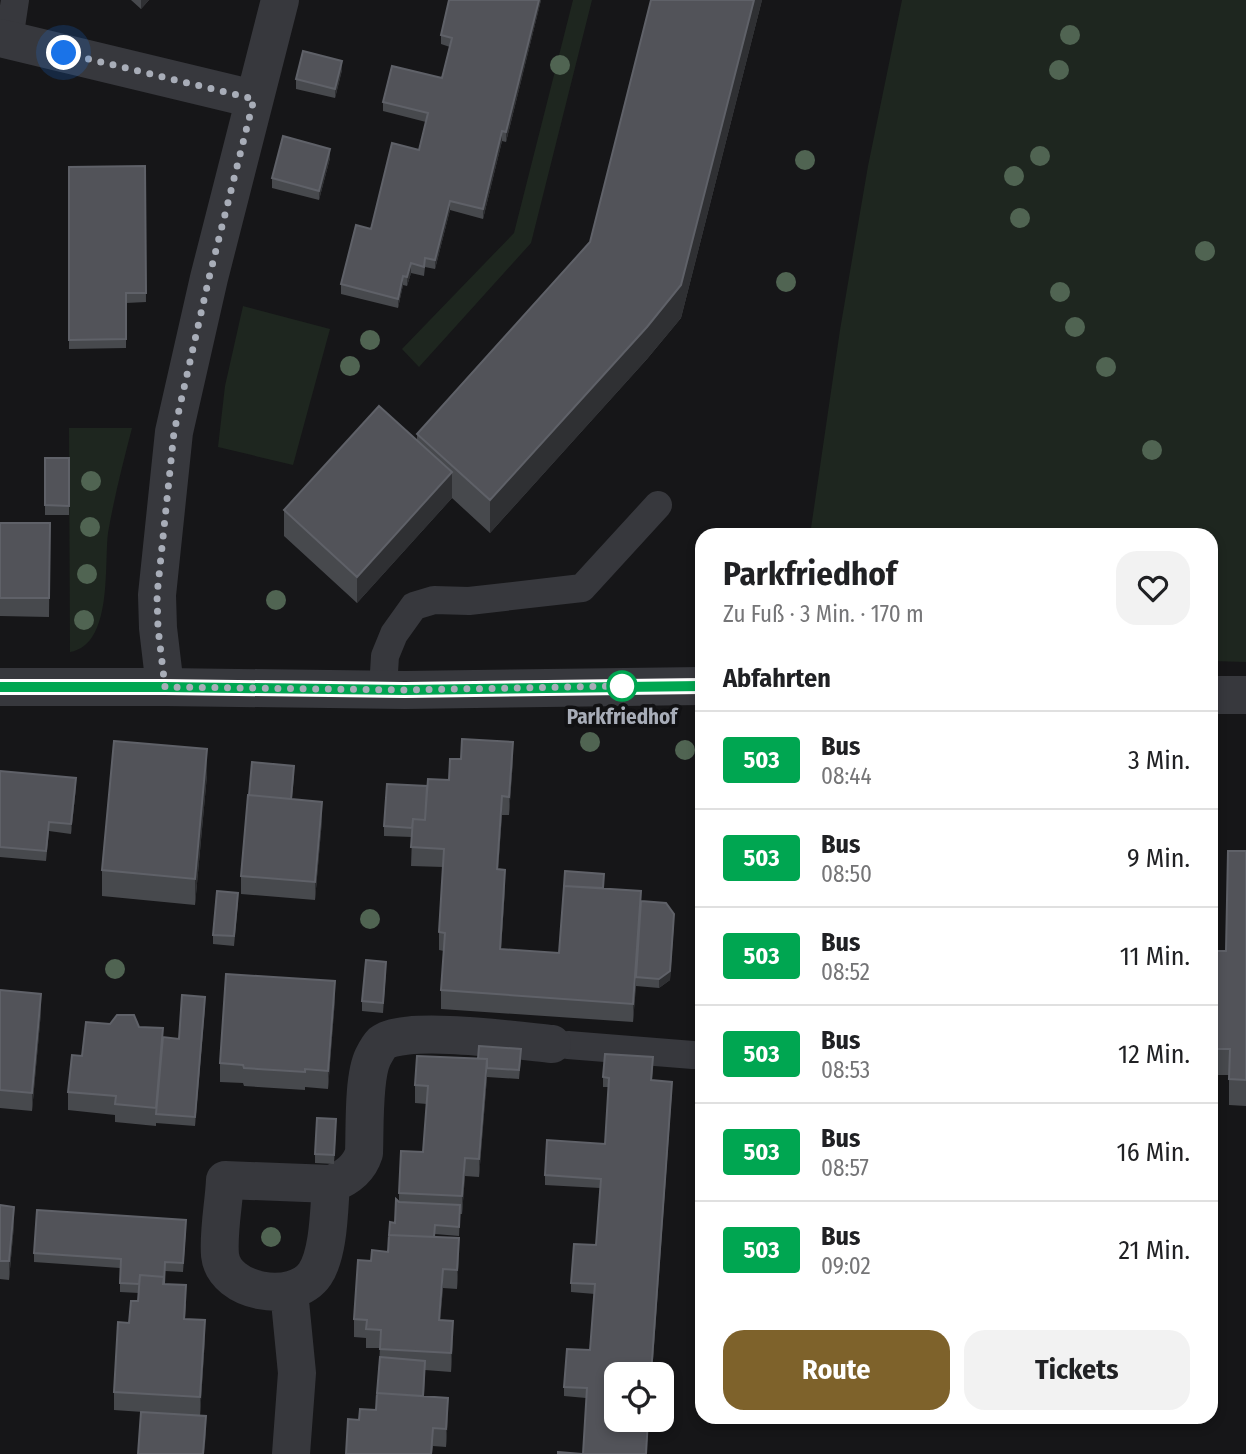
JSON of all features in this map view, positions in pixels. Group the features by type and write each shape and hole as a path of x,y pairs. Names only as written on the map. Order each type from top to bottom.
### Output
{"street":[{"path":"165,687 157,595 174,432 209,278 280,0"},
{"path":"5,39 254,99"},
{"path":"0,687 383,689 695,686"},
{"path":"1218,695 1246,695"},
{"path":"331,1184 320,1264 308,1283 289,1291 267,1293 236,1280 220,1257 225,1180 331,1184 342,1180 360,1164 364,1153 368,1078 372,1059 382,1043 398,1036 420,1034 560,1044"},
{"path":"289,1291 297,1373 291,1454"}],"lane":[{"path":"5,39 15,0"},
{"path":"383,689 385,656 394,634 414,606 434,600 469,601 582,588 657,505"},
{"path":"560,1044 693,1055"}],"shaded area":[{"path":"573,0 592,0 531,243 419,367 402,349 514,233"},
{"path":"902,0 1246,0 1246,662 1218,661 1218,528 811,528 840,330 868,166"},
{"path":"243,306 330,329 293,465 218,447 225,386"},
{"path":"69,428 132,428 108,533 106,583 100,620 94,635 84,646 70,652"}],"building":[{"path":"449,0 539,0 506,132 502,131 483,209 450,201 435,260 425,258 424,267 411,263 407,277 403,276 398,299 341,284 356,225 371,229 392,143 419,150 428,113 383,102 392,66 442,78 452,38 441,35"},
{"path":"651,0 754,0 681,285 647,327 490,500 417,434 590,242"},
{"path":"303,51 342,61 335,89 296,79"},
{"path":"283,136 330,149 319,191 272,178"},
{"path":"145,166 146,293 126,293 126,339 69,340 69,167"},
{"path":"379,406 452,472 357,577 284,510"},
{"path":"45,458 69,458 69,506 45,505"},
{"path":"0,523 50,523 49,598 0,598"},
{"path":"462,739 513,742 509,797 502,796 497,869 505,870 500,949 559,953 564,886 641,891 633,1004 441,990 445,933 439,932 444,849 411,847 413,819 425,820 428,779 449,780 450,759 461,759"},
{"path":"114,741 207,749 195,879 102,870"},
{"path":"252,762 294,766 291,799 249,795"},
{"path":"0,771 76,778 71,824 49,822 46,851 0,847"},
{"path":"387,784 427,786 425,820 413,819 412,828 384,826"},
{"path":"248,795 322,802 315,882 241,876"},
{"path":"1228,851 1246,851 1246,1080 1229,1079 1230,1049 1218,1049 1218,951 1226,951"},
{"path":"565,871 604,874 603,888 564,886"},
{"path":"217,891 238,893 234,936 213,935"},
{"path":"641,901 666,903 674,914 670,971 659,979 636,977"},
{"path":"366,960 386,962 383,1003 362,1001"},
{"path":"226,974 335,981 328,1071 244,1068 243,1065 220,1063"},
{"path":"0,990 41,994 32,1093 0,1090"},
{"path":"182,995 205,997 195,1117 156,1114 163,1037 179,1039"},
{"path":"117,1015 134,1015 139,1027 163,1028 156,1108 115,1104 116,1096 68,1092 72,1055 82,1056 86,1022 110,1024"},
{"path":"479,1046 521,1049 519,1070 487,1068 487,1059 478,1059"},
{"path":"605,1054 653,1057 651,1080 672,1082 652,1362 604,1362 604,1432 647,1432 646,1454 583,1454 587,1388 564,1387 567,1349 590,1350 595,1284 571,1283 574,1244 596,1245 601,1179 545,1175 547,1140 605,1144 609,1078 603,1077"},
{"path":"417,1056 487,1059 479,1159 465,1158 462,1196 399,1193 401,1151 423,1152 428,1086 415,1085"},
{"path":"317,1118 336,1119 334,1155 315,1154"},
{"path":"396,1199 399,1202 460,1205 459,1227 435,1225 434,1237 389,1235 390,1222 395,1223"},
{"path":"0,1205 14,1207 9,1261 0,1261"},
{"path":"37,1210 186,1220 183,1263 165,1262 164,1284 164,1277 140,1275 139,1284 120,1283 121,1259 34,1253"},
{"path":"389,1235 459,1238 457,1270 443,1269 439,1320 453,1321 451,1353 380,1349 381,1330 366,1329 367,1320 354,1319 358,1260 371,1261 372,1250 388,1252"},
{"path":"140,1275 164,1277 163,1284 186,1285 184,1319 205,1320 200,1397 114,1392 118,1322 129,1323 131,1301 138,1301"},
{"path":"380,1357 425,1361 423,1396 377,1393"},
{"path":"377,1393 448,1398 446,1429 433,1428 431,1454 346,1454 348,1419 359,1420 360,1409 376,1410"},
{"path":"141,1412 206,1416 203,1454 138,1454"}],"bus line":[{"name":"503","path":"0,687 405,690 695,686"}],"place":[{"name":"Parkfriedhof","path":"622,686"}],"route":[{"path":"64,53 254,99 174,432 157,595 165,687 405,690 622,686"}]}
